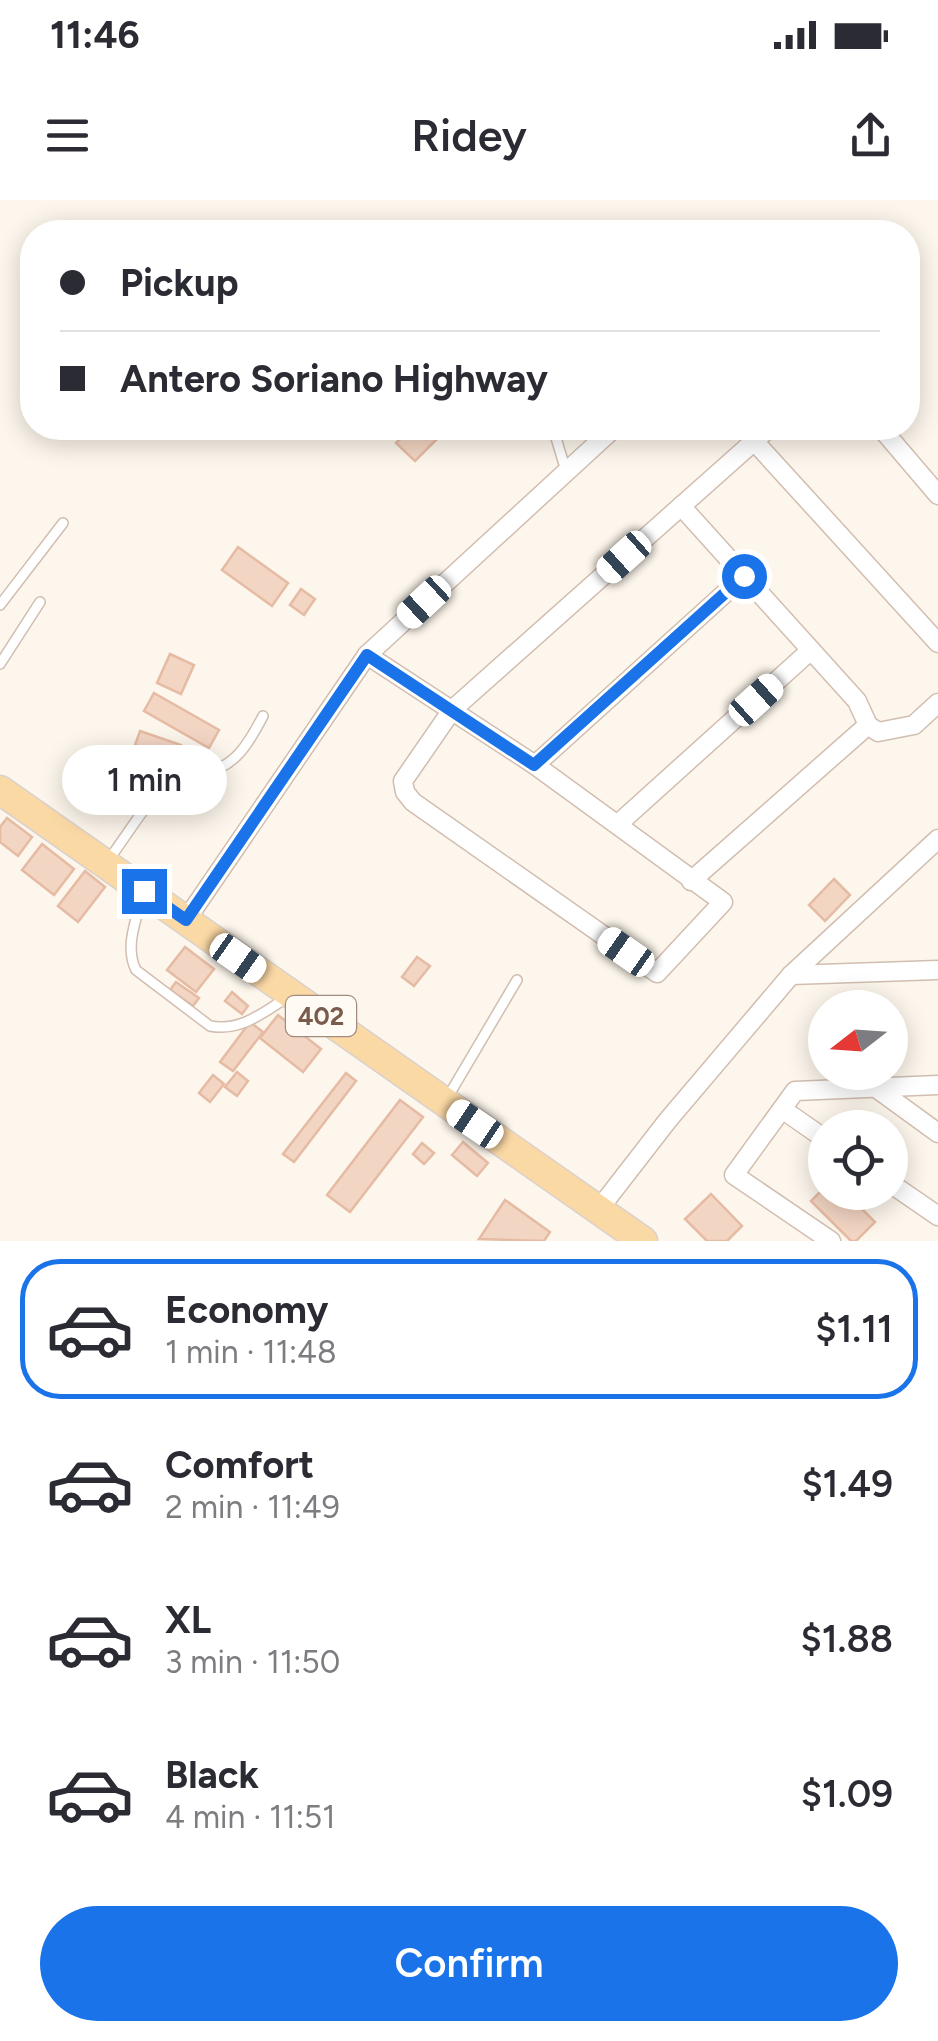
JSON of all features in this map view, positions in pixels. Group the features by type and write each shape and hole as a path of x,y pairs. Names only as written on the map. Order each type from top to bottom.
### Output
{"main road":[{"name":"402","path":"0,790 643,1241"}],"street":[{"path":"186,920 367,655 601,440"},
{"path":"891,440 938,495"},
{"path":"367,655 452,710 534,765 723,902 657,973 413,802 405,792 404,781 452,710 754,441 938,643"},
{"path":"681,506 857,701 868,725 878,732 914,726 938,703"},
{"path":"534,765 744,576"},
{"path":"618,824 811,650"},
{"path":"690,881 868,725"},
{"path":"600,1209 668,1120 791,975 936,844"},
{"path":"791,975 938,970"},
{"path":"908,1086 938,1085"},
{"path":"822,1090 795,1091 734,1175 831,1241"},
{"path":"879,1090 938,1133"},
{"path":"782,1110 808,1128"},
{"path":"908,1195 938,1216"}],"lane":[{"path":"557,440 566,471"},
{"path":"0,605 63,523"},
{"path":"0,664 40,602"},
{"path":"105,864 163,788 182,776 227,765 247,748 263,716"},
{"path":"144,891 130,958 144,978 210,1026 242,1025 291,995"},
{"path":"444,1102 516,980"}],"building":[{"path":"399,440 436,440 415,461 396,443"},
{"path":"238,547 288,583 272,606 222,570"},
{"path":"301,589 315,599 304,615 290,605"},
{"path":"170,654 194,665 181,694 157,683"},
{"path":"154,693 219,730 209,748 144,711"},
{"path":"140,731 181,745 176,760 135,745"},
{"path":"7,818 32,837 18,856 0,842 0,827"},
{"path":"42,844 74,869 54,895 22,870"},
{"path":"85,871 105,887 78,922 58,906"},
{"path":"834,879 850,895 825,921 809,905"},
{"path":"185,947 214,969 196,992 167,970"},
{"path":"417,957 430,966 414,986 402,977"},
{"path":"176,982 199,998 193,1006 170,990"},
{"path":"232,992 248,1006 242,1014 225,1001"},
{"path":"278,1015 321,1049 303,1072 260,1038"},
{"path":"250,1022 263,1032 233,1071 220,1062"},
{"path":"237,1072 248,1081 237,1096 225,1087"},
{"path":"346,1073 356,1081 294,1162 283,1154"},
{"path":"213,1075 224,1084 210,1102 199,1093"},
{"path":"400,1100 423,1117 350,1212 327,1195"},
{"path":"463,1142 488,1163 477,1176 452,1155"},
{"path":"422,1143 434,1153 424,1164 413,1154"},
{"path":"711,1194 742,1226 727,1241 707,1241 685,1219"},
{"path":"505,1200 550,1232 544,1241 479,1239"},
{"path":"820,1210 863,1210 875,1222 856,1241 851,1241"}],"route":[{"path":"144,891 186,920 367,655 534,765 744,576"}]}
